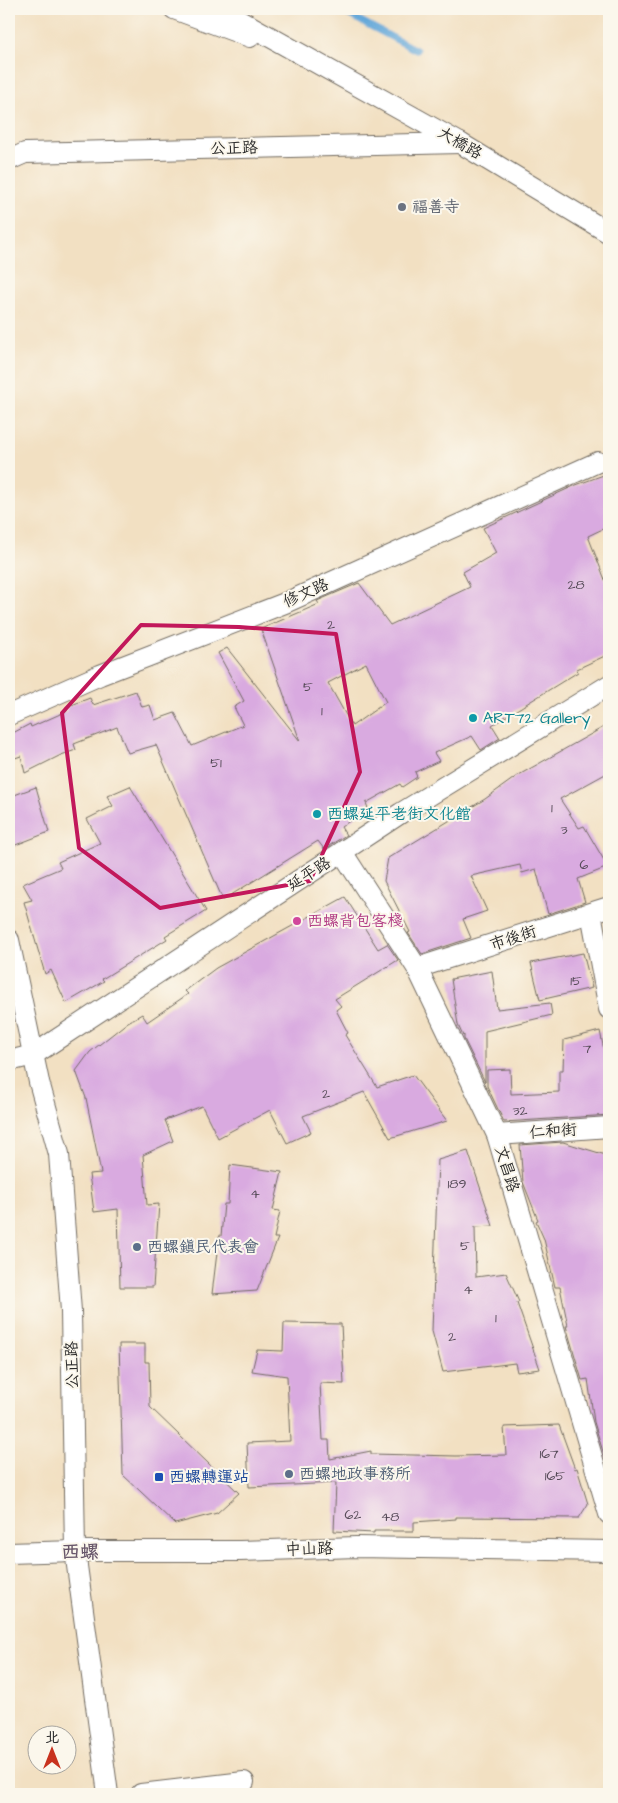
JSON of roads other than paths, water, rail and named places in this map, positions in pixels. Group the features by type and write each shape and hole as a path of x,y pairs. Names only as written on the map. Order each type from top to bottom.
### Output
{"street":[{"name":"大橋路","path":"174,9 308,58"},
{"name":"大橋路","path":"220,9 460,143 609,233"},
{"name":"公正路","path":"9,160 34,153 460,143"},
{"name":"修文路","path":"9,715 100,675 285,603 598,462"},
{"name":"延平路","path":"9,1061 33,1055 432,794 609,685"},
{"name":"文昌路","path":"342,852 417,968 497,1135 609,1514"},
{"name":"市後街","path":"417,968 600,910"},
{"path":"600,910 609,1009"},
{"name":"公正路","path":"9,940 39,1082 59,1154 71,1311 75,1551 108,1794"},
{"name":"仁和街","path":"497,1135 609,1127"},
{"name":"中山路","path":"9,1553 240,1551 356,1547 609,1551"},
{"path":"141,1794 244,1782"}],"waterway":[{"path":"338,9 416,50"}],"place":[{"name":"福善寺","path":"402,207"},
{"name":"ART72 Gallery","path":"473,718"},
{"name":"西螺延平老街文化館","path":"317,814"},
{"name":"西螺背包客棧","path":"297,921"},
{"name":"西螺鎮民代表會","path":"137,1247"},
{"name":"西螺地政事務所","path":"289,1474"},
{"name":"西螺轉運站","path":"159,1477"}],"district":[{"name":"西螺","path":"80,1552"}]}
